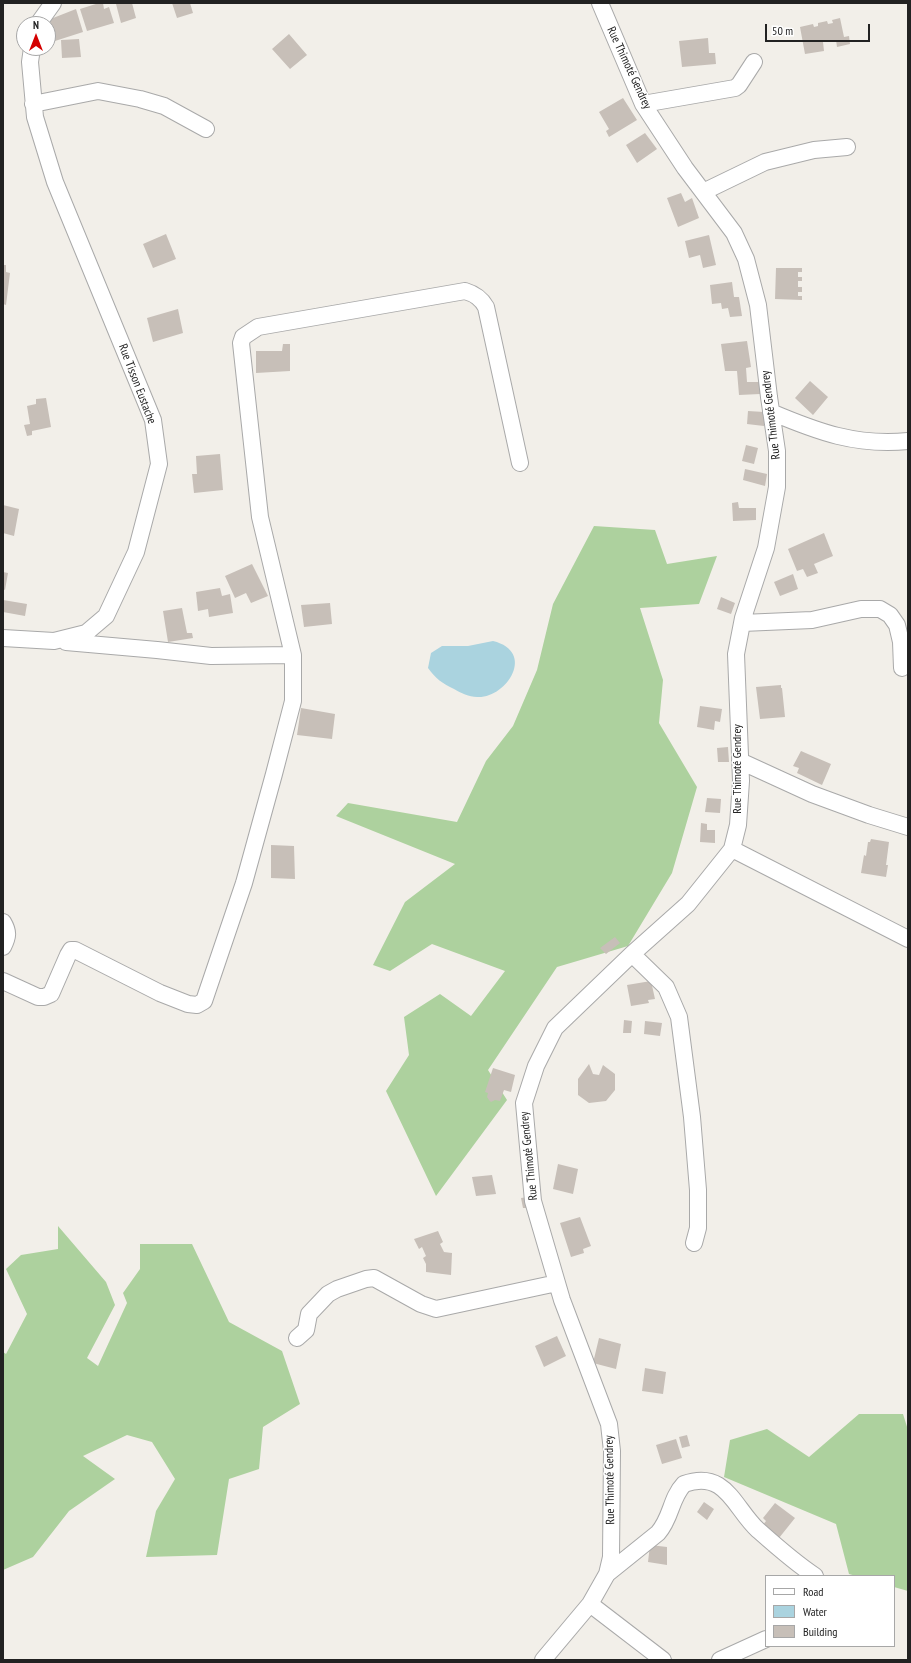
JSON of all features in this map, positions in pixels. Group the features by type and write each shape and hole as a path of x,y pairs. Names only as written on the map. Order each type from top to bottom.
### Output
{"street":[{"path":"44,16 53,3"},
{"name":"Rue Thimoté Gendrey","path":"543,1660 590,1604 607,1574 611,1557 612,1451 609,1424 562,1300 533,1201 524,1103 536,1066 555,1028 632,954 688,904 732,849 738,825 741,781 736,654 742,623 766,548 777,487 777,451 758,305 746,259 734,233 685,168 644,104 600,3"},
{"name":"Rue Tisson Eustache","path":"3,638 54,641 86,633 106,616 136,552 159,464 154,420 55,182 35,117 30,62 31,56"},
{"path":"644,104 735,88 740,85 754,62"},
{"path":"33,104 98,92 140,99 164,106 206,129"},
{"path":"703,192 765,162 814,150 847,147"},
{"path":"3,981 38,997 44,997 51,994 68,955 71,950 75,950 160,993 188,1004 197,1005 204,1001 244,883 293,701 293,655 260,517 242,343 244,337 258,327 465,291 473,293 481,299 486,307 520,463"},
{"path":"771,412 806,427 840,438 894,443 908,441"},
{"path":"742,623 812,620 861,609 880,609 890,615 897,625 901,642 902,668"},
{"path":"54,641 211,656 293,655"},
{"path":"740,761 812,794 869,815 908,827"},
{"path":"732,849 908,939"},
{"path":"3,922 8,930 3,947"},
{"path":"632,954 666,987 679,1017 698,1190 698,1228 694,1243"},
{"path":"296,1338 306,1330 309,1314 328,1294 337,1289 366,1279 374,1278 421,1304 436,1309 557,1283"},
{"path":"607,1574 658,1532 665,1524 675,1496 684,1484 700,1481 709,1482 725,1490 756,1528 799,1565 814,1575"},
{"path":"590,1604 663,1660"},
{"path":"720,1660 765,1639"}],"green space":[{"path":"594,526 655,530 667,564 717,556 699,604 640,608 663,680 659,723 697,787 672,873 628,946 557,967 488,1070 507,1100 436,1196 386,1091 409,1055 404,1017 440,994 471,1016 505,971 432,944 390,971 373,965 405,902 455,864 336,816 348,803 457,822 486,761 513,726 537,670 553,604"},
{"path":"58,1226 106,1282 115,1305 87,1358 98,1366 127,1303 123,1293 140,1269 140,1244 192,1244 229,1322 282,1351 300,1404 263,1427 259,1469 229,1479 217,1555 146,1557 156,1511 175,1479 152,1442 127,1435 83,1456 115,1479 69,1511 33,1557 3,1570 3,1352 6,1354 27,1314 6,1269 21,1255 58,1249"},
{"path":"859,1414 903,1414 908,1430 908,1591 895,1587 895,1575 849,1574 836,1524 724,1477 730,1440 767,1429 809,1457"}],"water":[{"path":"493,641 506,647 513,655 515,664 512,674 506,683 498,691 488,696 468,696 446,685 433,675 428,668 431,653 442,646 468,646"}],"building":[{"path":"103,3 104,9 109,7 114,23 87,31 80,9"},
{"path":"132,3 136,18 121,23 116,4"},
{"path":"172,3 190,3 193,13 177,18"},
{"path":"76,9 83,32 56,41 56,17"},
{"path":"840,18 844,37 849,36 850,44 837,47 836,40 823,42 824,51 805,54 800,27 813,24 814,27 818,26 818,23 827,21 828,24 833,23 832,20"},
{"path":"289,34 307,55 290,69 272,49"},
{"path":"708,38 709,53 715,53 716,64 682,67 679,41"},
{"path":"79,39 81,57 62,58 61,40"},
{"path":"623,98 637,120 609,137 606,131 609,129 599,112"},
{"path":"645,133 657,149 637,163 626,145"},
{"path":"681,193 685,202 692,198 699,218 678,227 667,198"},
{"path":"166,234 176,259 153,268 143,244"},
{"path":"709,235 716,265 703,268 700,255 689,258 685,241"},
{"path":"3,265 6,265 6,272 10,273 6,305 3,304"},
{"path":"776,268 802,268 802,272 798,272 798,277 802,277 802,281 798,281 798,287 802,287 802,292 798,292 798,296 802,296 802,300 775,299"},
{"path":"732,282 734,297 739,297 742,316 730,317 728,308 722,309 721,303 712,304 710,285"},
{"path":"178,309 183,333 153,342 147,318"},
{"path":"747,341 751,367 746,368 747,382 760,382 760,394 739,395 737,371 725,371 721,344"},
{"path":"283,344 290,344 290,371 256,373 256,351 282,351"},
{"path":"810,381 828,397 813,415 795,398"},
{"path":"46,398 51,427 32,431 32,435 27,436 24,425 30,424 27,406 36,404 36,399"},
{"path":"748,411 764,412 764,426 747,424"},
{"path":"746,445 758,448 754,464 742,461"},
{"path":"220,454 223,490 194,493 192,474 197,474 196,456"},
{"path":"745,469 767,474 765,486 743,480"},
{"path":"738,502 739,508 756,508 756,520 733,521 732,503"},
{"path":"3,505 19,509 14,536 3,533"},
{"path":"824,533 833,556 814,564 818,573 807,577 803,569 797,571 788,549"},
{"path":"252,564 268,596 251,603 246,593 235,598 225,576"},
{"path":"3,572 8,573 5,590 3,589"},
{"path":"793,574 798,589 780,596 774,582"},
{"path":"220,588 222,596 230,594 233,613 209,617 208,609 198,611 196,592"},
{"path":"721,597 735,603 731,614 717,609"},
{"path":"3,600 27,604 25,616 3,612"},
{"path":"330,603 332,624 304,627 301,605"},
{"path":"182,608 187,633 192,633 193,638 168,642 163,611"},
{"path":"781,685 785,717 760,719 756,687"},
{"path":"700,706 722,709 720,722 715,721 714,730 697,727"},
{"path":"301,708 335,714 332,739 297,735"},
{"path":"728,747 729,762 718,762 717,748"},
{"path":"801,751 831,764 822,785 797,773 799,768 793,766"},
{"path":"707,798 721,799 720,813 705,812"},
{"path":"701,823 707,824 707,830 715,830 715,843 700,842"},
{"path":"871,839 889,842 886,877 861,873 864,855 866,856 868,842 870,842"},
{"path":"271,845 294,846 295,879 271,878"},
{"path":"615,937 620,943 606,954 600,948"},
{"path":"651,981 655,999 648,1000 649,1003 631,1006 627,985"},
{"path":"624,1020 632,1021 631,1033 623,1033"},
{"path":"645,1021 662,1023 660,1036 644,1034"},
{"path":"589,1064 593,1074 599,1075 603,1065 615,1074 615,1090 606,1101 589,1103 578,1095 578,1079"},
{"path":"493,1068 515,1075 511,1092 504,1090 500,1101 495,1100 491,1102 487,1097 488,1093 485,1092"},
{"path":"558,1164 578,1169 573,1194 553,1189"},
{"path":"492,1175 496,1194 476,1196 472,1177"},
{"path":"528,1197 530,1208 523,1208 521,1198"},
{"path":"580,1217 591,1246 583,1249 584,1253 571,1257 560,1223"},
{"path":"438,1231 443,1242 440,1244 444,1252 452,1253 451,1275 426,1272 426,1264 423,1258 426,1256 422,1247 419,1249 414,1239"},
{"path":"557,1336 566,1356 544,1367 535,1346"},
{"path":"599,1338 621,1344 616,1369 593,1363"},
{"path":"645,1368 666,1372 663,1394 642,1391"},
{"path":"687,1435 690,1446 682,1448 679,1437"},
{"path":"676,1439 682,1458 662,1464 656,1445"},
{"path":"704,1502 714,1509 707,1520 697,1512"},
{"path":"775,1503 795,1518 779,1538 762,1526 766,1521 763,1518"},
{"path":"650,1545 667,1547 667,1565 648,1562"}]}
